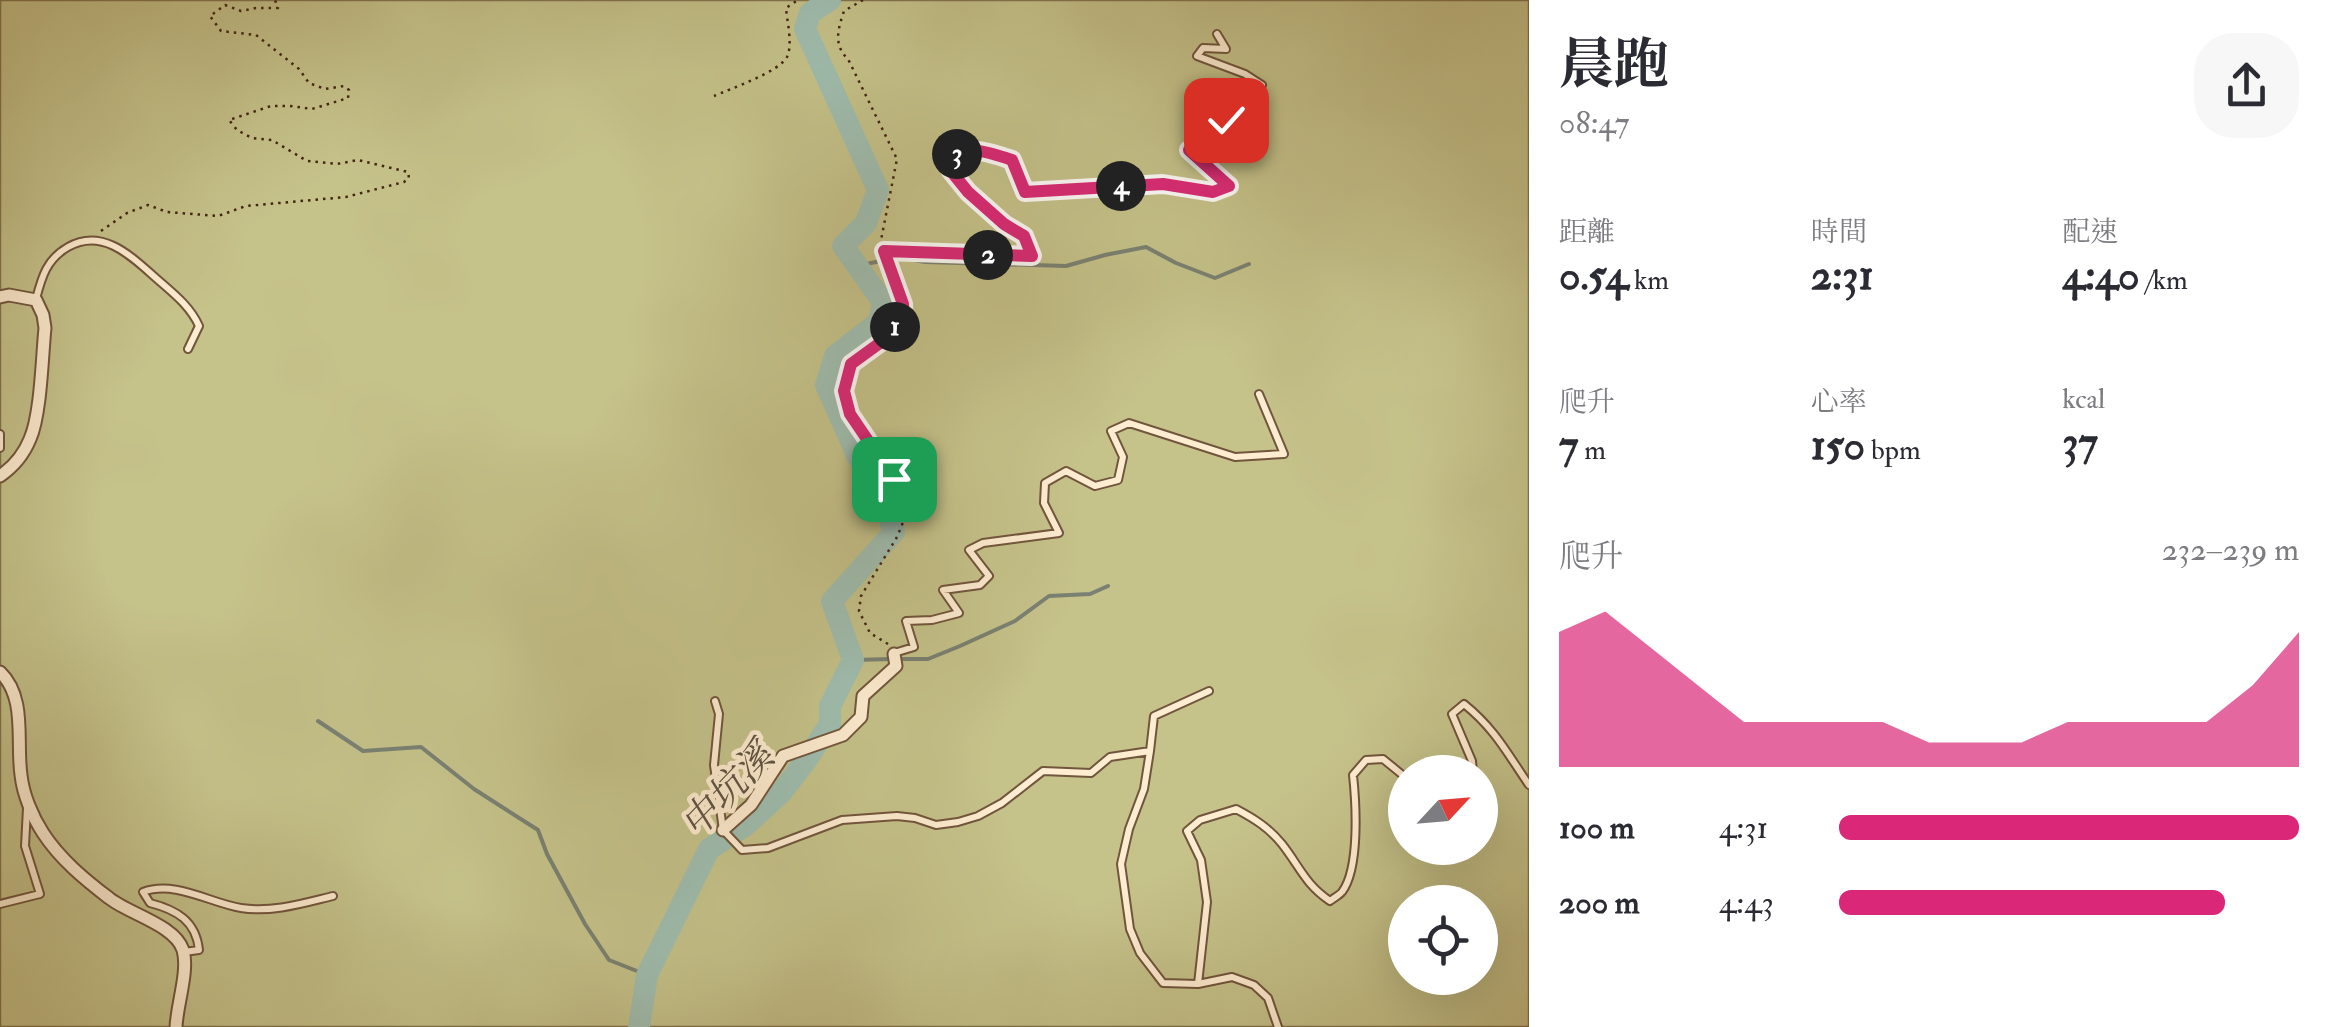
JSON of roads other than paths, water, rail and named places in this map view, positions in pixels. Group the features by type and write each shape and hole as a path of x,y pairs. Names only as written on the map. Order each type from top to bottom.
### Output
{"street":[{"path":"884,251 888,266"},
{"path":"0,297 36,300 44,315 45,328 30,440 13,466 0,476"},
{"path":"724,831 752,805 783,756 843,735 860,717 863,696 895,658"},
{"path":"0,672 8,679 16,698 21,778 42,831 68,864 125,910 163,927 182,945 185,962 176,1027"}],"lane":[{"path":"884,251 1032,256 1024,236 984,207 951,171 947,158 965,150 1012,160 1025,192 1163,184 1213,192 1229,186 1189,150 1256,147 1226,120 1216,105 1230,95 1256,100 1262,85 1245,74 1196,56 1204,48 1226,49 1217,34"},
{"path":"36,300 42,274 56,254 78,241 94,238 138,262 193,313 199,326 188,349"},
{"path":"895,658 914,647 906,622 960,612 943,590 980,586 989,576 969,550 983,544 1058,533 1044,503 1045,483 1066,471 1095,486 1118,480 1123,457 1111,431 1129,422 1236,457 1284,454 1260,394"},
{"path":"0,434 0,448"},
{"path":"1209,691 1154,716 1144,789 1129,829 1122,864 1130,929 1140,953 1163,983 1198,984 1232,977 1254,985 1268,998 1278,1027"},
{"path":"715,701 719,714 714,766 724,831 742,850 768,848 842,820 897,816 936,825 958,822 1002,803 1043,772 1091,774 1110,757 1150,751"},
{"path":"1469,755 1452,714 1464,704 1502,742 1529,785"},
{"path":"1198,984 1207,902 1201,860 1187,831 1200,820 1236,809 1261,822 1283,845 1312,889 1330,901 1342,892 1354,863 1356,797 1352,775 1366,760 1382,759 1388,764"},
{"path":"0,904 40,894 25,846 28,802"},
{"path":"184,952 199,950 198,934 188,922 150,903 143,892 156,887 242,908 280,908 334,896"}],"waterway":[{"name":"中坑溪","path":"639,1027 647,975 709,849 746,825 781,793 830,724 830,706 853,660 832,601 894,532 882,495 857,455 826,385 835,356 879,322 883,302 843,246 866,223 878,190 805,29 810,13 830,0"},
{"path":"857,266 899,257 925,262 1066,266 1146,247 1215,278 1249,264"},
{"path":"900,659 928,659 960,646 1015,621 1049,596 1090,594 1108,586"},
{"path":"853,660 891,659"},
{"path":"318,721 363,751 421,747 474,789 538,830 585,924 609,960 647,975"}]}
